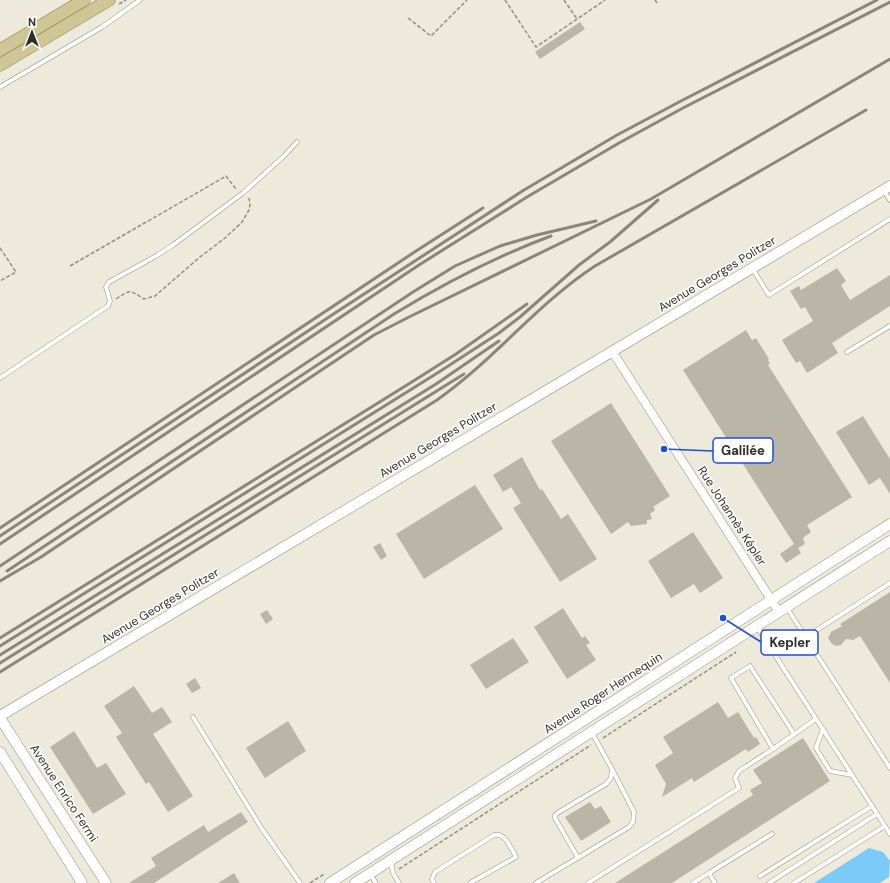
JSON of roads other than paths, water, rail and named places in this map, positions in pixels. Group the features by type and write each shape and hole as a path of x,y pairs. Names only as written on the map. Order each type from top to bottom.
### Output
{"main road":[{"path":"0,50 84,0"},
{"path":"0,65 109,0"}],"street":[{"name":"Avenue Georges Politzer","path":"0,717 887,188"},
{"name":"Rue Johannès Képler","path":"612,351 771,600 783,610"},
{"name":"Avenue Roger Hennequin","path":"330,883 890,524"},
{"path":"355,883 890,541"},
{"name":"Avenue Enrico Fermi","path":"0,717 106,883"},
{"path":"0,752 82,883"}],"lane":[{"path":"0,87 102,27 140,0"},
{"path":"0,378 108,306 110,301 106,287 109,282 173,245 243,193 284,156 296,142"},
{"path":"887,188 890,200"},
{"path":"752,268 769,294 890,219"},
{"path":"847,352 890,326"},
{"path":"806,637 890,583"},
{"path":"783,610 806,637 890,768"},
{"path":"757,626 890,834"},
{"path":"773,749 731,678 750,666 794,734"},
{"path":"193,716 262,829 300,883"},
{"path":"588,883 740,788 735,778 739,771 816,719"},
{"path":"822,728 816,748 830,771 852,775"},
{"path":"536,883 629,827 633,822 634,812 591,732"},
{"path":"578,858 555,818 555,815 606,784 611,778 612,769"},
{"path":"760,876 872,806"},
{"path":"769,883 877,814"},
{"path":"794,883 885,826"},
{"path":"434,883 432,879 435,872 494,835 499,834 504,837 516,856 470,883"},
{"path":"693,883 772,834"},
{"path":"391,860 393,873 399,883"},
{"path":"710,873 715,883"},
{"path":"370,874 376,883"}],"water":[{"path":"869,848 883,852 890,861 889,877 880,883 814,883"}],"railway":[{"path":"0,536 335,313 524,190 617,135 877,0"},
{"path":"0,544 419,265 527,197 619,143 683,108 890,2"},
{"path":"0,581 41,557 374,335 651,199 890,59"},
{"path":"0,672 437,400 478,368 554,297 595,266 866,110"},
{"path":"0,646 499,333 520,317 579,265 610,242 658,200"},
{"path":"0,528 483,208"},
{"path":"0,566 413,292 455,266 500,246 537,235 596,221"},
{"path":"7,571 394,314 470,271 551,236"},
{"path":"0,638 415,380 456,354 527,304"},
{"path":"0,655 436,384 499,341"},
{"path":"0,663 464,374"}],"place":[{"name":"Galilée","path":"664,449"},
{"name":"Kepler","path":"723,618"}]}
